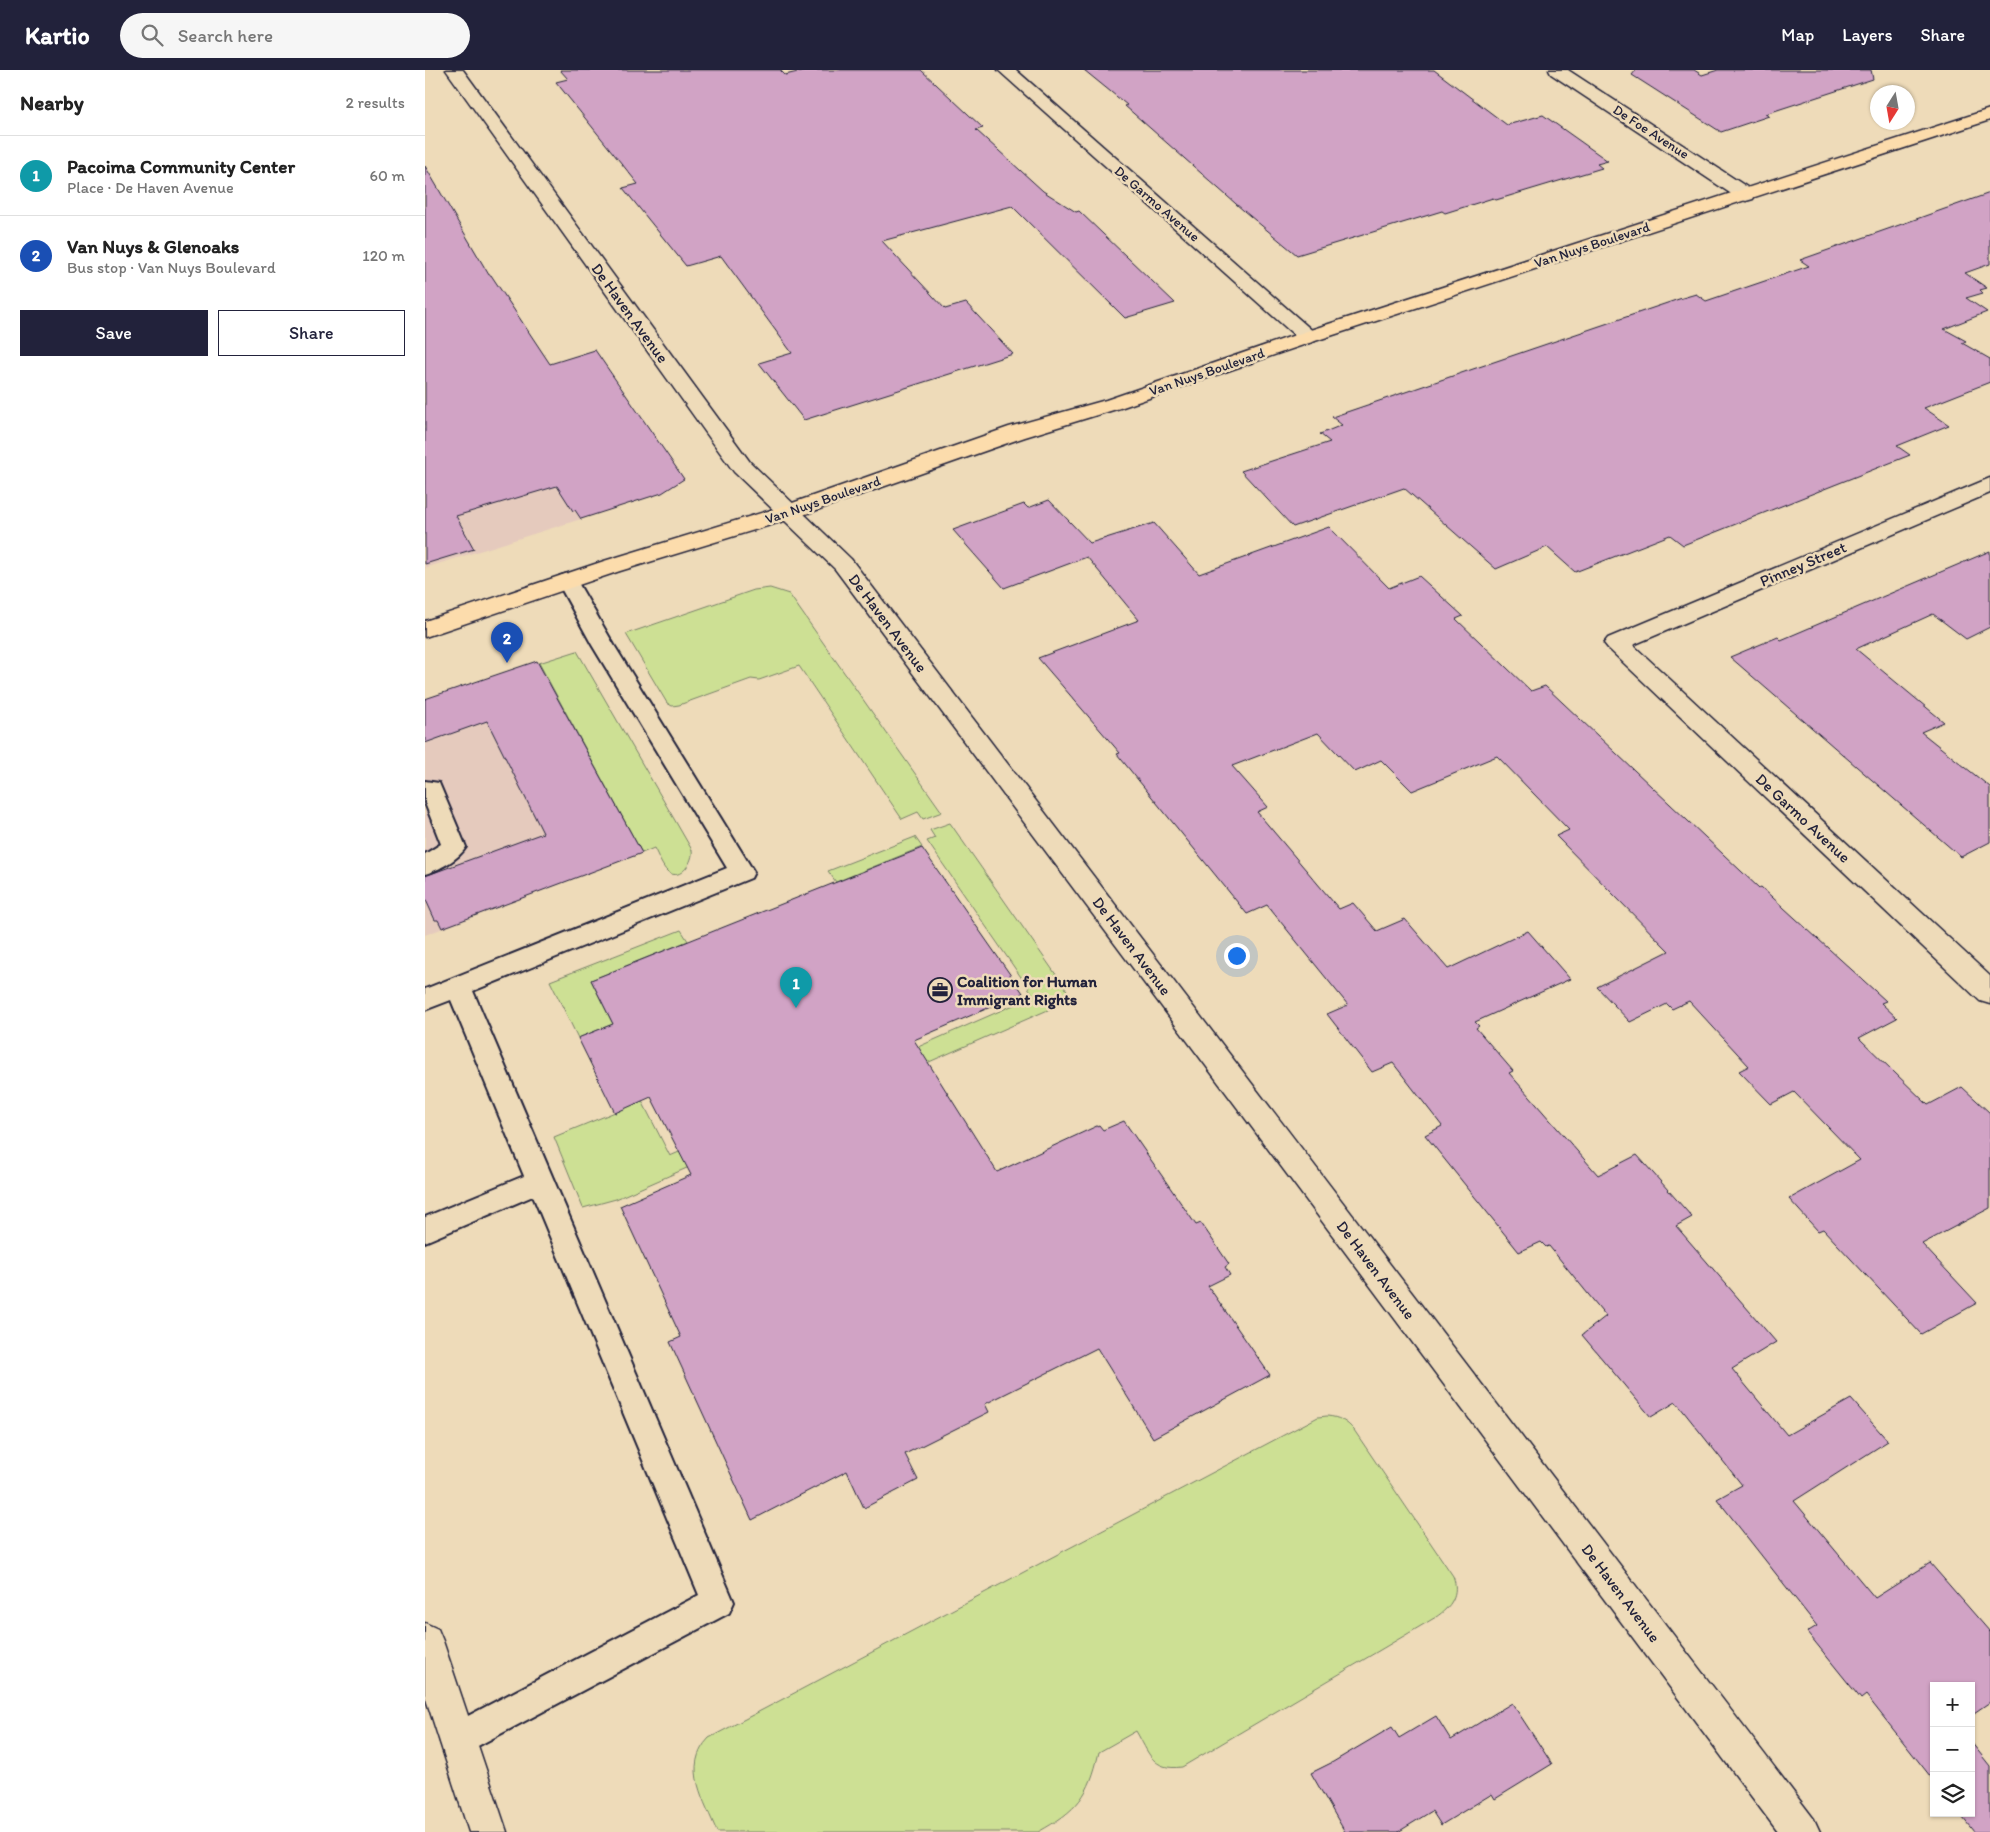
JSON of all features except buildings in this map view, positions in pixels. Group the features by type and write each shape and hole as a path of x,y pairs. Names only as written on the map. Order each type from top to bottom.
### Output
{"main road":[{"name":"Van Nuys Boulevard","path":"425,629 567,581 789,512 1017,432 1113,404 1308,337 1990,114"}],"street":[{"name":"De Haven Avenue","path":"454,70 742,467 843,564 1801,1832"},
{"name":"De Garmo Avenue","path":"1006,70 1308,337"},
{"name":"De Foe Avenue","path":"1557,70 1746,195"},
{"name":"Pinney Street","path":"1616,643 1990,485"},
{"name":"De Garmo Avenue","path":"1616,643 1990,993"},
{"path":"425,1641 488,1832"}],"lane":[{"path":"425,1000 742,872 603,645 567,581"},
{"path":"425,789 431,789 455,847 425,865"},
{"path":"457,1740 717,1602 458,986"},
{"path":"425,1230 540,1181"}],"shaded area":[{"path":"493,380 581,519 425,568 425,399"},
{"path":"537,661 642,853 425,935 425,699"}],"green space":[{"path":"770,588 789,594 942,812 923,819 918,812 902,819 799,666 759,680 751,679 679,705 672,706 667,703 626,634 754,590"},
{"path":"577,651 692,850 689,864 686,869 678,874 673,874 666,870 654,848 642,853 539,663"},
{"path":"950,823 1073,999 616,1199 583,1208 554,1137 642,1101 670,1156 1034,996 927,841 935,838 930,830"},
{"path":"915,837 922,847 836,882 828,871"},
{"path":"681,930 688,941 591,980 613,1024 578,1038 550,981"},
{"path":"1327,1416 1342,1420 1354,1430 1453,1576 1455,1594 1453,1600 1436,1617 1182,1767 1172,1768 1158,1763 1148,1753 1136,1731 1099,1752 1091,1780 1080,1800 1063,1816 1038,1832 717,1832 702,1796 696,1772 701,1749 709,1738 1318,1417"}],"place":[{"name":"Van Nuys & Glenoaks","path":"507,663"},
{"name":"Coalition for Human Immigrant Rights","path":"940,990"},
{"name":"Pacoima Community Center","path":"796,1008"}]}
